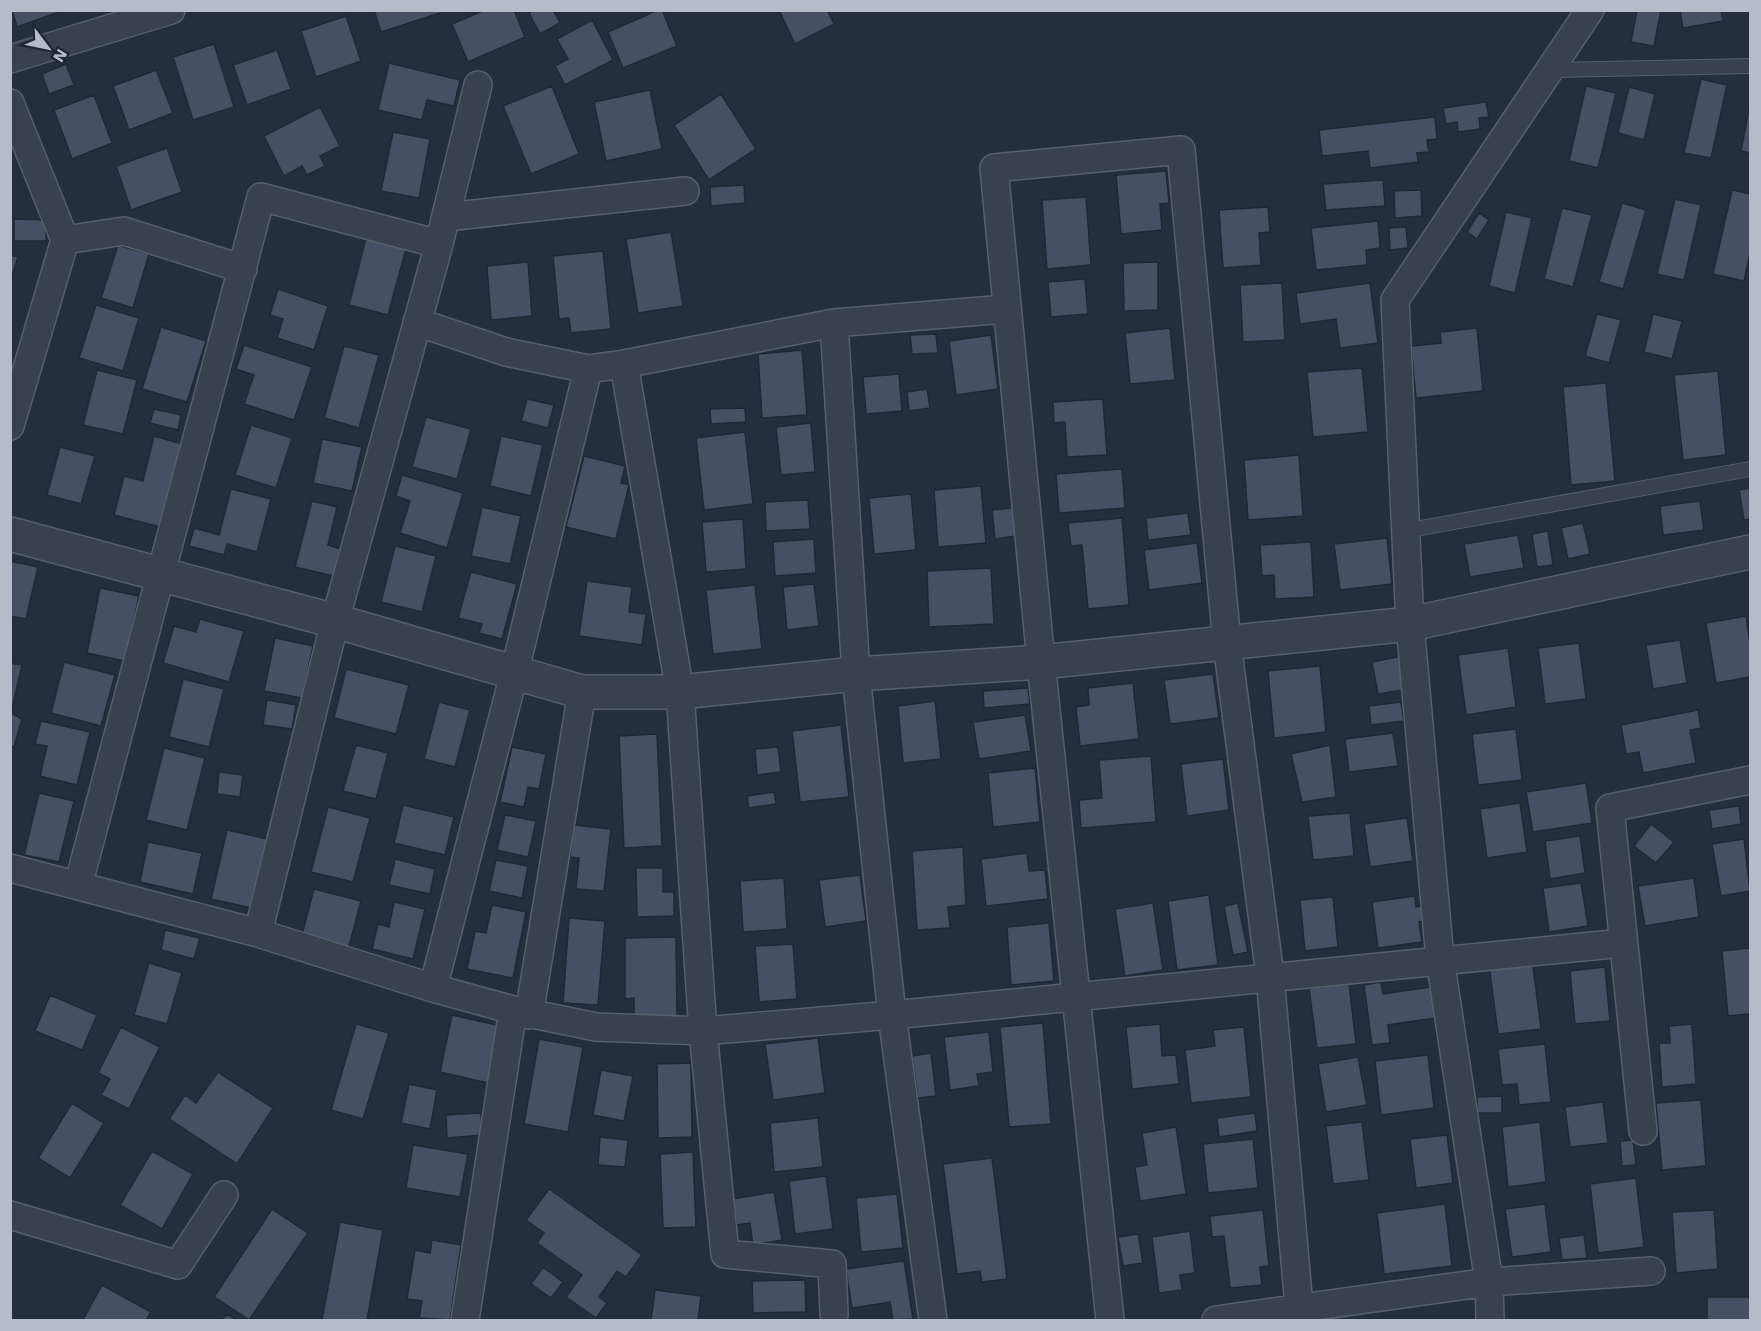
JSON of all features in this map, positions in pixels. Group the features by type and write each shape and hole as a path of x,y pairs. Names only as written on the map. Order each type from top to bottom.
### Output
{"street":[{"path":"10,59 171,10"},
{"path":"1491,1320 1489,1282 1440,959 1410,624 1395,300 1552,70 1590,10"},
{"path":"258,933 335,621 439,244 478,85"},
{"path":"10,103 65,240 10,426"},
{"path":"1110,1320 1041,662 994,168 1181,150 1227,643 1270,976 1299,1307"},
{"path":"446,217 685,192"},
{"path":"78,886 261,197 439,244"},
{"path":"65,240 124,231 243,269"},
{"path":"417,322 506,352 588,369 834,323 1006,309"},
{"path":"834,323 856,674 892,1015 933,1320"},
{"path":"624,364 680,692 703,1031 725,1254 832,1264 834,1314"},
{"path":"433,988 514,674 588,369"},
{"path":"10,534 335,621 582,692 680,692 856,674 1041,662 1410,624 1750,552"},
{"path":"469,1318 521,1012 582,692"},
{"path":"1643,1131 1610,808 1750,780"},
{"path":"10,868 258,933 433,988 521,1012 596,1027 703,1031 1075,998 1270,976 1623,943"},
{"path":"10,1215 178,1265 224,1195"},
{"path":"1216,1320 1489,1282 1652,1271"}],"lane":[{"path":"1552,70 1750,66"},
{"path":"1404,531 1750,470"}],"building":[{"path":"12,10 65,10 17,27"},
{"path":"374,10 439,10 440,13 381,32"},
{"path":"485,10 514,10 525,37 468,62 452,24"},
{"path":"534,10 553,10 560,23 540,34 529,13"},
{"path":"662,10 677,46 623,68 608,32"},
{"path":"779,10 827,10 834,24 795,44"},
{"path":"1637,10 1661,10 1654,46 1631,42"},
{"path":"1680,10 1721,10 1723,21 1683,28"},
{"path":"346,16 361,61 316,77 301,31"},
{"path":"592,20 613,60 565,85 555,66 568,59 557,39"},
{"path":"214,44 234,107 193,120 173,57"},
{"path":"277,50 291,89 247,105 233,65"},
{"path":"389,63 460,80 454,106 427,100 422,120 378,110"},
{"path":"66,64 74,85 49,94 42,74"},
{"path":"156,70 173,113 129,130 113,86"},
{"path":"1701,79 1727,85 1711,158 1684,153"},
{"path":"552,86 579,154 531,174 503,106"},
{"path":"1586,86 1616,93 1598,168 1569,161"},
{"path":"1629,87 1655,94 1644,140 1618,133"},
{"path":"650,90 662,149 606,161 594,102"},
{"path":"721,94 756,149 709,180 674,125"},
{"path":"94,95 112,143 72,159 54,110"},
{"path":"1486,102 1489,117 1479,118 1480,129 1458,132 1457,122 1446,124 1443,108"},
{"path":"1750,103 1750,153 1741,151"},
{"path":"320,107 340,146 320,156 325,166 307,175 302,166 284,176 264,136"},
{"path":"1435,117 1437,139 1427,140 1429,152 1417,153 1418,162 1370,168 1368,151 1322,156 1319,130"},
{"path":"393,132 430,139 419,198 381,191"},
{"path":"167,148 182,192 131,210 116,166"},
{"path":"1166,171 1169,203 1160,204 1162,230 1121,234 1116,175"},
{"path":"1383,180 1385,206 1326,210 1323,184"},
{"path":"744,185 745,203 711,206 710,187"},
{"path":"1421,190 1422,216 1395,218 1394,191"},
{"path":"1732,190 1750,194 1750,253 1744,281 1713,274"},
{"path":"1086,197 1091,265 1047,269 1042,200"},
{"path":"1675,199 1701,205 1684,280 1657,274"},
{"path":"1622,203 1646,210 1623,289 1599,282"},
{"path":"1268,207 1270,232 1259,233 1261,265 1223,268 1219,210"},
{"path":"1562,208 1592,215 1573,287 1544,279"},
{"path":"1506,212 1532,218 1515,293 1489,286"},
{"path":"1479,213 1489,220 1477,239 1467,232"},
{"path":"14,219 46,220 46,241 14,241"},
{"path":"1378,221 1380,248 1366,250 1367,265 1316,270 1311,228"},
{"path":"1406,227 1408,248 1390,250 1389,228"},
{"path":"671,232 683,306 638,313 626,239"},
{"path":"366,238 406,249 388,315 349,305"},
{"path":"118,245 149,254 133,308 101,298"},
{"path":"603,251 611,329 571,333 569,318 559,319 553,256"},
{"path":"10,255 18,257 10,282"},
{"path":"528,262 532,316 491,320 487,266"},
{"path":"1158,262 1158,310 1124,311 1123,263"},
{"path":"1085,279 1088,314 1051,317 1048,282"},
{"path":"1282,283 1285,340 1243,342 1240,285"},
{"path":"1370,283 1378,343 1340,348 1336,319 1300,324 1296,293"},
{"path":"278,289 328,306 314,350 277,338 283,319 270,315"},
{"path":"96,305 139,318 123,371 79,358"},
{"path":"1597,314 1621,320 1609,363 1585,356"},
{"path":"1653,314 1682,321 1672,359 1644,352"},
{"path":"161,327 206,341 187,402 142,389"},
{"path":"1170,328 1175,380 1130,384 1125,333"},
{"path":"1477,328 1483,391 1416,398 1411,346 1441,343 1440,332"},
{"path":"936,334 938,353 912,354 910,335"},
{"path":"991,335 998,389 956,395 949,341"},
{"path":"244,345 312,367 294,420 244,404 254,375 236,369"},
{"path":"344,346 379,355 359,428 324,418"},
{"path":"802,350 807,415 762,418 758,354"},
{"path":"1362,368 1368,432 1313,437 1307,372"},
{"path":"97,370 137,380 123,434 83,425"},
{"path":"1718,371 1726,455 1683,460 1674,375"},
{"path":"899,374 902,411 866,414 863,377"},
{"path":"1606,383 1615,481 1571,485 1563,387"},
{"path":"927,389 930,408 909,411 907,392"},
{"path":"527,399 554,405 548,428 521,421"},
{"path":"1103,399 1107,455 1067,457 1065,422 1054,423 1053,402"},
{"path":"745,408 746,422 711,424 710,409"},
{"path":"154,409 181,415 178,430 150,423"},
{"path":"426,417 471,429 457,479 412,467"},
{"path":"811,423 815,472 781,475 776,427"},
{"path":"251,425 292,438 276,488 235,475"},
{"path":"745,432 753,504 704,510 696,438"},
{"path":"154,436 182,444 160,527 114,515 124,476 143,481"},
{"path":"501,436 543,445 531,496 490,486"},
{"path":"322,439 362,447 352,491 313,483"},
{"path":"60,447 95,456 81,504 47,495"},
{"path":"1299,455 1303,516 1248,520 1244,460"},
{"path":"584,456 625,466 621,483 629,485 616,539 566,527"},
{"path":"1122,469 1125,508 1059,513 1056,474"},
{"path":"402,475 463,493 447,548 400,533 410,501 396,496"},
{"path":"981,486 986,543 938,547 934,490"},
{"path":"1750,488 1750,519 1744,520 1739,490"},
{"path":"231,489 271,499 257,552 227,544 224,555 189,546 194,528 219,535"},
{"path":"911,494 916,550 874,554 869,498"},
{"path":"808,500 810,529 766,531 765,502"},
{"path":"312,501 337,507 328,545 340,549 334,576 295,567"},
{"path":"1700,501 1704,530 1663,535 1660,506"},
{"path":"482,507 521,516 510,564 471,556"},
{"path":"1013,508 1016,536 995,539 992,510"},
{"path":"1188,513 1191,535 1148,540 1146,518"},
{"path":"1122,518 1129,605 1088,609 1082,545 1071,546 1068,523"},
{"path":"743,519 746,569 706,572 702,522"},
{"path":"1583,523 1590,554 1568,559 1561,528"},
{"path":"1548,531 1553,565 1537,567 1532,534"},
{"path":"1518,535 1524,568 1470,577 1464,544"},
{"path":"1387,538 1392,584 1340,590 1334,544"},
{"path":"814,539 816,573 775,576 773,542"},
{"path":"1311,542 1314,597 1275,599 1274,575 1262,576 1260,545"},
{"path":"1197,543 1202,583 1149,590 1144,550"},
{"path":"395,546 436,556 422,612 381,602"},
{"path":"10,561 38,567 26,619 10,616"},
{"path":"991,568 994,624 929,627 927,571"},
{"path":"471,572 517,584 502,639 479,633 482,624 458,618"},
{"path":"587,581 632,587 629,612 646,614 642,645 579,636"},
{"path":"814,584 819,626 787,630 783,587"},
{"path":"755,585 762,649 713,654 706,590"},
{"path":"100,588 139,596 125,661 87,653"},
{"path":"1746,616 1750,644 1750,677 1716,683 1706,623"},
{"path":"200,619 244,631 229,682 163,663 174,626 196,632"},
{"path":"275,638 313,646 302,698 264,691"},
{"path":"1680,640 1687,683 1653,689 1646,645"},
{"path":"1579,643 1586,699 1545,704 1538,648"},
{"path":"1508,648 1516,707 1466,715 1458,655"},
{"path":"1402,656 1408,689 1378,694 1372,662"},
{"path":"64,662 115,675 101,726 51,713"},
{"path":"10,663 22,665 11,713 22,719 14,747 10,746"},
{"path":"1320,666 1326,732 1274,738 1268,671"},
{"path":"346,669 409,685 396,734 334,718"},
{"path":"1213,674 1219,718 1170,724 1164,680"},
{"path":"183,679 224,689 209,747 169,737"},
{"path":"1133,683 1139,739 1080,746 1076,707 1089,705 1088,688"},
{"path":"1028,688 1030,704 984,708 983,691"},
{"path":"267,700 296,705 292,729 263,725"},
{"path":"935,701 941,759 903,763 898,706"},
{"path":"439,702 470,710 455,767 424,759"},
{"path":"1401,702 1404,721 1371,725 1369,706"},
{"path":"1698,710 1701,728 1690,730 1696,763 1643,773 1639,752 1626,754 1621,725"},
{"path":"1025,715 1031,751 979,759 973,722"},
{"path":"41,721 90,732 77,785 40,776 47,746 35,744"},
{"path":"841,725 849,797 800,802 792,731"},
{"path":"1516,729 1522,780 1478,785 1472,734"},
{"path":"1393,733 1398,766 1349,772 1345,739"},
{"path":"657,734 662,846 624,848 619,736"},
{"path":"356,745 388,753 376,799 343,791"},
{"path":"1330,745 1336,797 1302,802 1291,754"},
{"path":"512,747 546,754 539,789 528,787 524,807 500,802"},
{"path":"778,747 781,772 757,775 755,749"},
{"path":"164,748 205,758 187,830 146,820"},
{"path":"1151,756 1156,822 1081,828 1079,800 1102,798 1099,760"},
{"path":"1223,759 1229,810 1187,816 1181,764"},
{"path":"1035,768 1040,822 993,827 988,773"},
{"path":"219,772 243,775 240,797 217,794"},
{"path":"1586,783 1592,823 1533,832 1526,792"},
{"path":"774,792 776,804 749,808 747,796"},
{"path":"39,793 74,801 59,862 24,855"},
{"path":"1520,803 1527,852 1487,858 1480,809"},
{"path":"403,805 454,817 445,855 394,843"},
{"path":"1739,806 1741,824 1712,829 1709,810"},
{"path":"328,807 370,818 353,882 311,872"},
{"path":"1350,813 1354,856 1313,860 1308,816"},
{"path":"505,815 536,821 528,857 497,850"},
{"path":"1407,818 1413,861 1370,867 1364,824"},
{"path":"1651,824 1674,842 1656,863 1634,846"},
{"path":"574,825 611,829 604,891 576,889 579,858 570,857"},
{"path":"227,830 267,839 251,908 211,899"},
{"path":"1580,836 1585,873 1550,879 1545,841"},
{"path":"1744,839 1750,891 1721,896 1712,844"},
{"path":"148,842 202,853 193,894 140,882"},
{"path":"963,847 966,905 948,907 950,928 917,930 912,851"},
{"path":"1027,853 1029,871 1045,870 1048,899 986,906 981,859"},
{"path":"395,859 435,869 430,894 389,885"},
{"path":"496,860 528,866 522,898 489,891"},
{"path":"636,868 663,868 663,892 674,892 674,916 637,917"},
{"path":"860,875 866,921 825,927 819,880"},
{"path":"784,878 787,929 743,932 740,881"},
{"path":"1694,878 1699,917 1645,926 1638,886"},
{"path":"1581,883 1588,926 1549,932 1543,888"},
{"path":"314,889 361,901 348,950 301,938"},
{"path":"1209,895 1218,965 1177,970 1168,901"},
{"path":"1415,896 1416,907 1424,905 1426,921 1419,922 1422,942 1378,948 1372,902"},
{"path":"1333,897 1338,947 1305,951 1300,900"},
{"path":"394,902 425,909 413,959 372,949 378,924 389,927"},
{"path":"1153,903 1163,970 1125,976 1115,909"},
{"path":"1238,903 1248,952 1233,955 1224,906"},
{"path":"492,905 526,912 513,978 467,969 475,931 486,933"},
{"path":"569,918 605,921 598,1005 563,1003"},
{"path":"1049,923 1054,981 1011,985 1007,927"},
{"path":"165,930 200,938 194,959 161,950"},
{"path":"676,937 677,1016 634,1017 634,998 625,999 625,938"},
{"path":"793,944 797,999 759,1002 755,946"},
{"path":"1750,948 1750,1014 1728,1016 1722,951"},
{"path":"1532,959 1541,1029 1498,1034 1489,965"},
{"path":"149,963 182,973 167,1024 134,1015"},
{"path":"1605,967 1610,1021 1575,1024 1570,971"},
{"path":"1381,982 1383,994 1431,987 1435,1018 1388,1025 1390,1043 1372,1045 1364,985"},
{"path":"1349,984 1356,1044 1317,1048 1309,988"},
{"path":"50,995 97,1015 82,1050 35,1031"},
{"path":"452,1015 501,1026 488,1083 440,1072"},
{"path":"1043,1023 1051,1124 1009,1127 1000,1027"},
{"path":"356,1024 389,1033 363,1119 331,1110"},
{"path":"1160,1024 1162,1056 1176,1055 1179,1084 1132,1089 1126,1027"},
{"path":"1692,1024 1696,1084 1662,1087 1659,1043 1670,1043 1669,1026"},
{"path":"121,1027 160,1047 129,1109 101,1095 110,1079 98,1073"},
{"path":"1244,1027 1251,1097 1191,1103 1185,1050 1215,1046 1213,1030"},
{"path":"989,1032 993,1072 977,1074 979,1086 950,1090 944,1037"},
{"path":"818,1038 825,1093 773,1100 765,1044"},
{"path":"539,1039 583,1047 568,1132 524,1124"},
{"path":"1545,1044 1551,1102 1519,1105 1517,1084 1502,1085 1498,1049"},
{"path":"931,1053 936,1096 918,1098 912,1056"},
{"path":"1428,1055 1434,1108 1381,1115 1375,1061"},
{"path":"1358,1057 1367,1105 1326,1112 1318,1064"},
{"path":"691,1063 692,1137 658,1138 657,1064"},
{"path":"601,1070 633,1076 624,1121 593,1115"},
{"path":"218,1072 273,1108 237,1164 169,1119 185,1095 196,1103"},
{"path":"409,1084 437,1090 430,1129 401,1123"},
{"path":"1502,1096 1502,1113 1477,1113 1477,1097"},
{"path":"1701,1100 1706,1166 1662,1170 1656,1103"},
{"path":"1603,1102 1608,1143 1570,1147 1565,1107"},
{"path":"72,1103 104,1123 70,1178 38,1158"},
{"path":"481,1113 482,1135 447,1138 446,1115"},
{"path":"1255,1113 1257,1131 1219,1137 1217,1118"},
{"path":"818,1118 823,1167 774,1172 770,1123"},
{"path":"1362,1122 1369,1180 1333,1184 1326,1126"},
{"path":"1540,1122 1546,1182 1508,1187 1502,1127"},
{"path":"1176,1127 1186,1194 1140,1201 1135,1167 1147,1165 1142,1133"},
{"path":"1447,1135 1453,1183 1416,1188 1410,1139"},
{"path":"600,1137 628,1140 625,1167 598,1165"},
{"path":"1253,1139 1258,1188 1208,1193 1203,1144"},
{"path":"1633,1140 1636,1165 1622,1166 1620,1141"},
{"path":"413,1145 468,1154 460,1197 406,1188"},
{"path":"152,1151 193,1174 162,1229 120,1205"},
{"path":"693,1152 696,1227 663,1228 660,1154"},
{"path":"992,1158 1007,1279 982,1282 980,1271 957,1274 943,1164"},
{"path":"826,1176 833,1229 795,1234 789,1181"},
{"path":"1636,1178 1644,1247 1598,1253 1590,1184"},
{"path":"549,1189 642,1255 626,1277 617,1271 599,1297 607,1303 596,1318 566,1297 582,1275 537,1243 544,1233 526,1220"},
{"path":"774,1192 782,1240 753,1245 750,1223 737,1225 732,1199"},
{"path":"897,1194 903,1248 861,1252 856,1198"},
{"path":"1445,1204 1452,1266 1384,1274 1377,1213"},
{"path":"1545,1204 1551,1252 1512,1257 1505,1209"},
{"path":"272,1209 308,1233 249,1320 214,1297"},
{"path":"1263,1210 1269,1266 1260,1267 1262,1285 1230,1288 1224,1236 1212,1237 1210,1216"},
{"path":"1714,1210 1718,1269 1676,1273 1672,1212"},
{"path":"340,1222 383,1230 367,1320 322,1320"},
{"path":"1190,1231 1195,1273 1180,1275 1182,1290 1159,1293 1152,1237"},
{"path":"1138,1234 1143,1263 1123,1266 1118,1237"},
{"path":"1584,1235 1587,1258 1562,1260 1559,1238"},
{"path":"432,1240 461,1245 450,1320 419,1318 422,1301 407,1299 415,1250 430,1253"},
{"path":"904,1261 913,1319 893,1320 890,1302 852,1308 846,1269"},
{"path":"543,1267 563,1282 551,1298 531,1284"},
{"path":"805,1280 806,1312 753,1313 752,1281"},
{"path":"102,1285 151,1312 146,1320 83,1320"},
{"path":"655,1290 701,1296 698,1320 651,1320"},
{"path":"1707,1297 1750,1297 1750,1320 1707,1320"},
{"path":"227,1314 237,1320 222,1320"}]}
